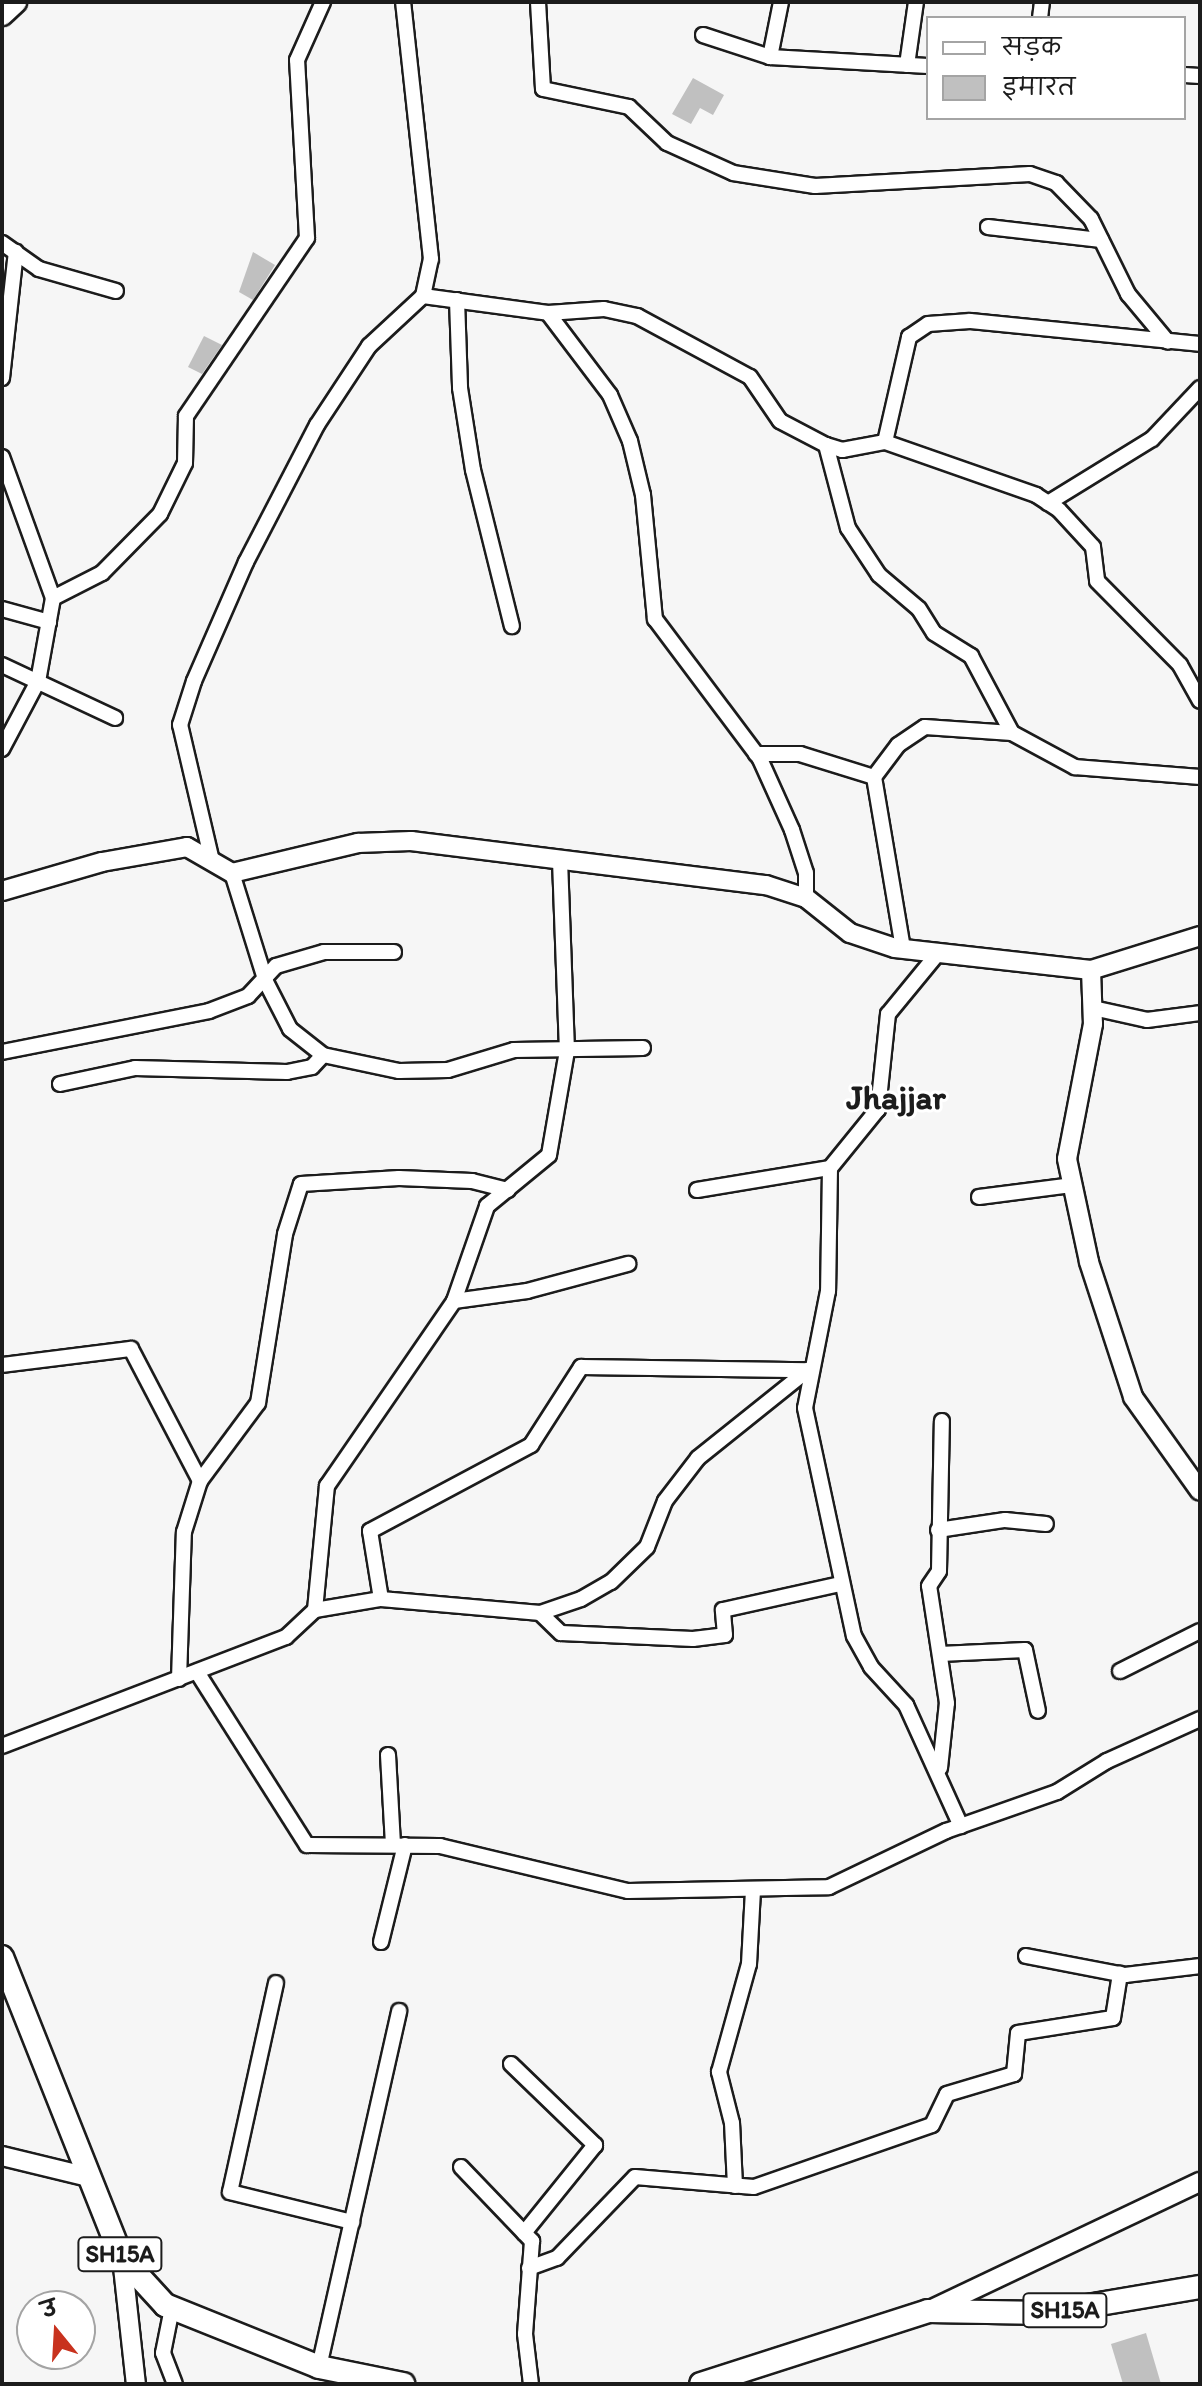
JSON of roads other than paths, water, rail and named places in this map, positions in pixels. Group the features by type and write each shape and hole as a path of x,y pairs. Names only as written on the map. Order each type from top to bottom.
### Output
{"main road":[{"path":"2,14 15,2"},
{"name":"SH15A","path":"2,1957 122,2258 172,2308 319,2367 403,2384"},
{"name":"SH15A","path":"701,2384 928,2311 1046,2313 1200,2287"}],"street":[{"path":"53,598 102,573 160,514 185,463 186,416 307,238 297,60 323,2"},
{"path":"212,861 180,725 194,681 246,562 317,425 369,346 423,296 431,259 403,2"},
{"path":"538,2 543,89 629,107 667,143 733,173 815,186 1030,174 1056,183 1091,219 1128,294 1168,342"},
{"path":"770,57 781,2"},
{"path":"907,65 916,2"},
{"path":"703,35 770,57 926,66"},
{"path":"988,227 1101,240"},
{"path":"2,243 39,269 116,291"},
{"path":"2,378 5,307 16,252"},
{"path":"423,296 548,313 604,309 637,316 750,377 780,421 826,445 842,450 885,442 1048,503 1093,547 1097,581 1180,665 1200,701"},
{"path":"457,300 460,388 473,470 512,626"},
{"path":"548,313 610,395 630,441 643,495 655,619 756,754 792,830 806,873 806,898"},
{"path":"885,442 909,337 928,324 970,321 1200,344"},
{"path":"1048,503 1152,439 1200,388"},
{"path":"826,445 848,528 879,575 919,609 934,633 971,656 1012,733"},
{"path":"2,457 5,476 53,598 38,681 2,749"},
{"path":"2,609 49,622"},
{"path":"2,665 115,718"},
{"path":"903,948 874,777 898,745 925,727 1012,733 1075,767 1200,777"},
{"path":"756,754 800,754 874,777"},
{"path":"232,873 358,843 411,841 766,885 806,898 850,933 903,948 1091,970 1200,936"},
{"path":"2,891 102,862 187,847 232,873 266,982 290,1029 323,1055 399,1071 448,1070 514,1050 643,1048"},
{"path":"315,1610 327,1486 454,1301 487,1206 549,1155 567,1051 560,861"},
{"path":"2,1052 209,1011 266,982 276,966 324,952 394,952"},
{"path":"939,952 888,1014 878,1109 830,1168 828,1291 808,1370 806,1421 854,1636 871,1667 906,1705 940,1768 961,1826"},
{"path":"1091,970 1093,1008 1072,1114 1067,1159 1089,1262 1133,1397 1200,1491"},
{"path":"1093,1008 1147,1020 1200,1013"},
{"path":"60,1084 135,1068 287,1072 312,1067 323,1055"},
{"path":"697,1190 830,1168"},
{"path":"179,1679 184,1532 200,1481 258,1403 285,1234 301,1184 399,1178 472,1181 508,1190"},
{"path":"979,1197 1073,1185"},
{"path":"454,1301 527,1291 628,1264"},
{"path":"2,1365 131,1349 200,1481"},
{"path":"381,1599 370,1531 531,1445 581,1367 808,1370"},
{"path":"2,1746 286,1637 315,1610 381,1599 540,1613 611,1582 647,1547 665,1501 698,1458 808,1370"},
{"path":"940,1768 947,1703 929,1586 939,1571 942,1421"},
{"path":"938,1530 1005,1520 1046,1524"},
{"path":"540,1613 561,1633 693,1639 725,1635 723,1610 840,1584"},
{"path":"1120,1671 1200,1631"},
{"path":"940,1654 1025,1650 1038,1711"},
{"path":"197,1672 307,1845 440,1846 628,1891 753,1891 829,1887 961,1826 1057,1792 1107,1761 1200,1719"},
{"path":"381,1942 399,1845 388,1755"},
{"path":"735,2186 732,2123 719,2072 749,1964 753,1891"},
{"path":"1026,1956 1120,1974 1200,1966"},
{"path":"529,2268 557,2258 635,2177 754,2187 932,2125 947,2094 1014,2074 1018,2033 1113,2018 1120,1974"},
{"path":"276,1983 230,2192 352,2222"},
{"path":"319,2367 399,2011"},
{"path":"511,2064 595,2145 524,2233"},
{"path":"2,2156 89,2177"},
{"path":"461,2167 532,2241 525,2334 531,2384"},
{"path":"928,2311 1200,2182"},
{"path":"122,2258 136,2384"},
{"path":"172,2308 163,2353 175,2384"}],"district":[{"name":"Jhajjar","path":"896,1098"}]}
